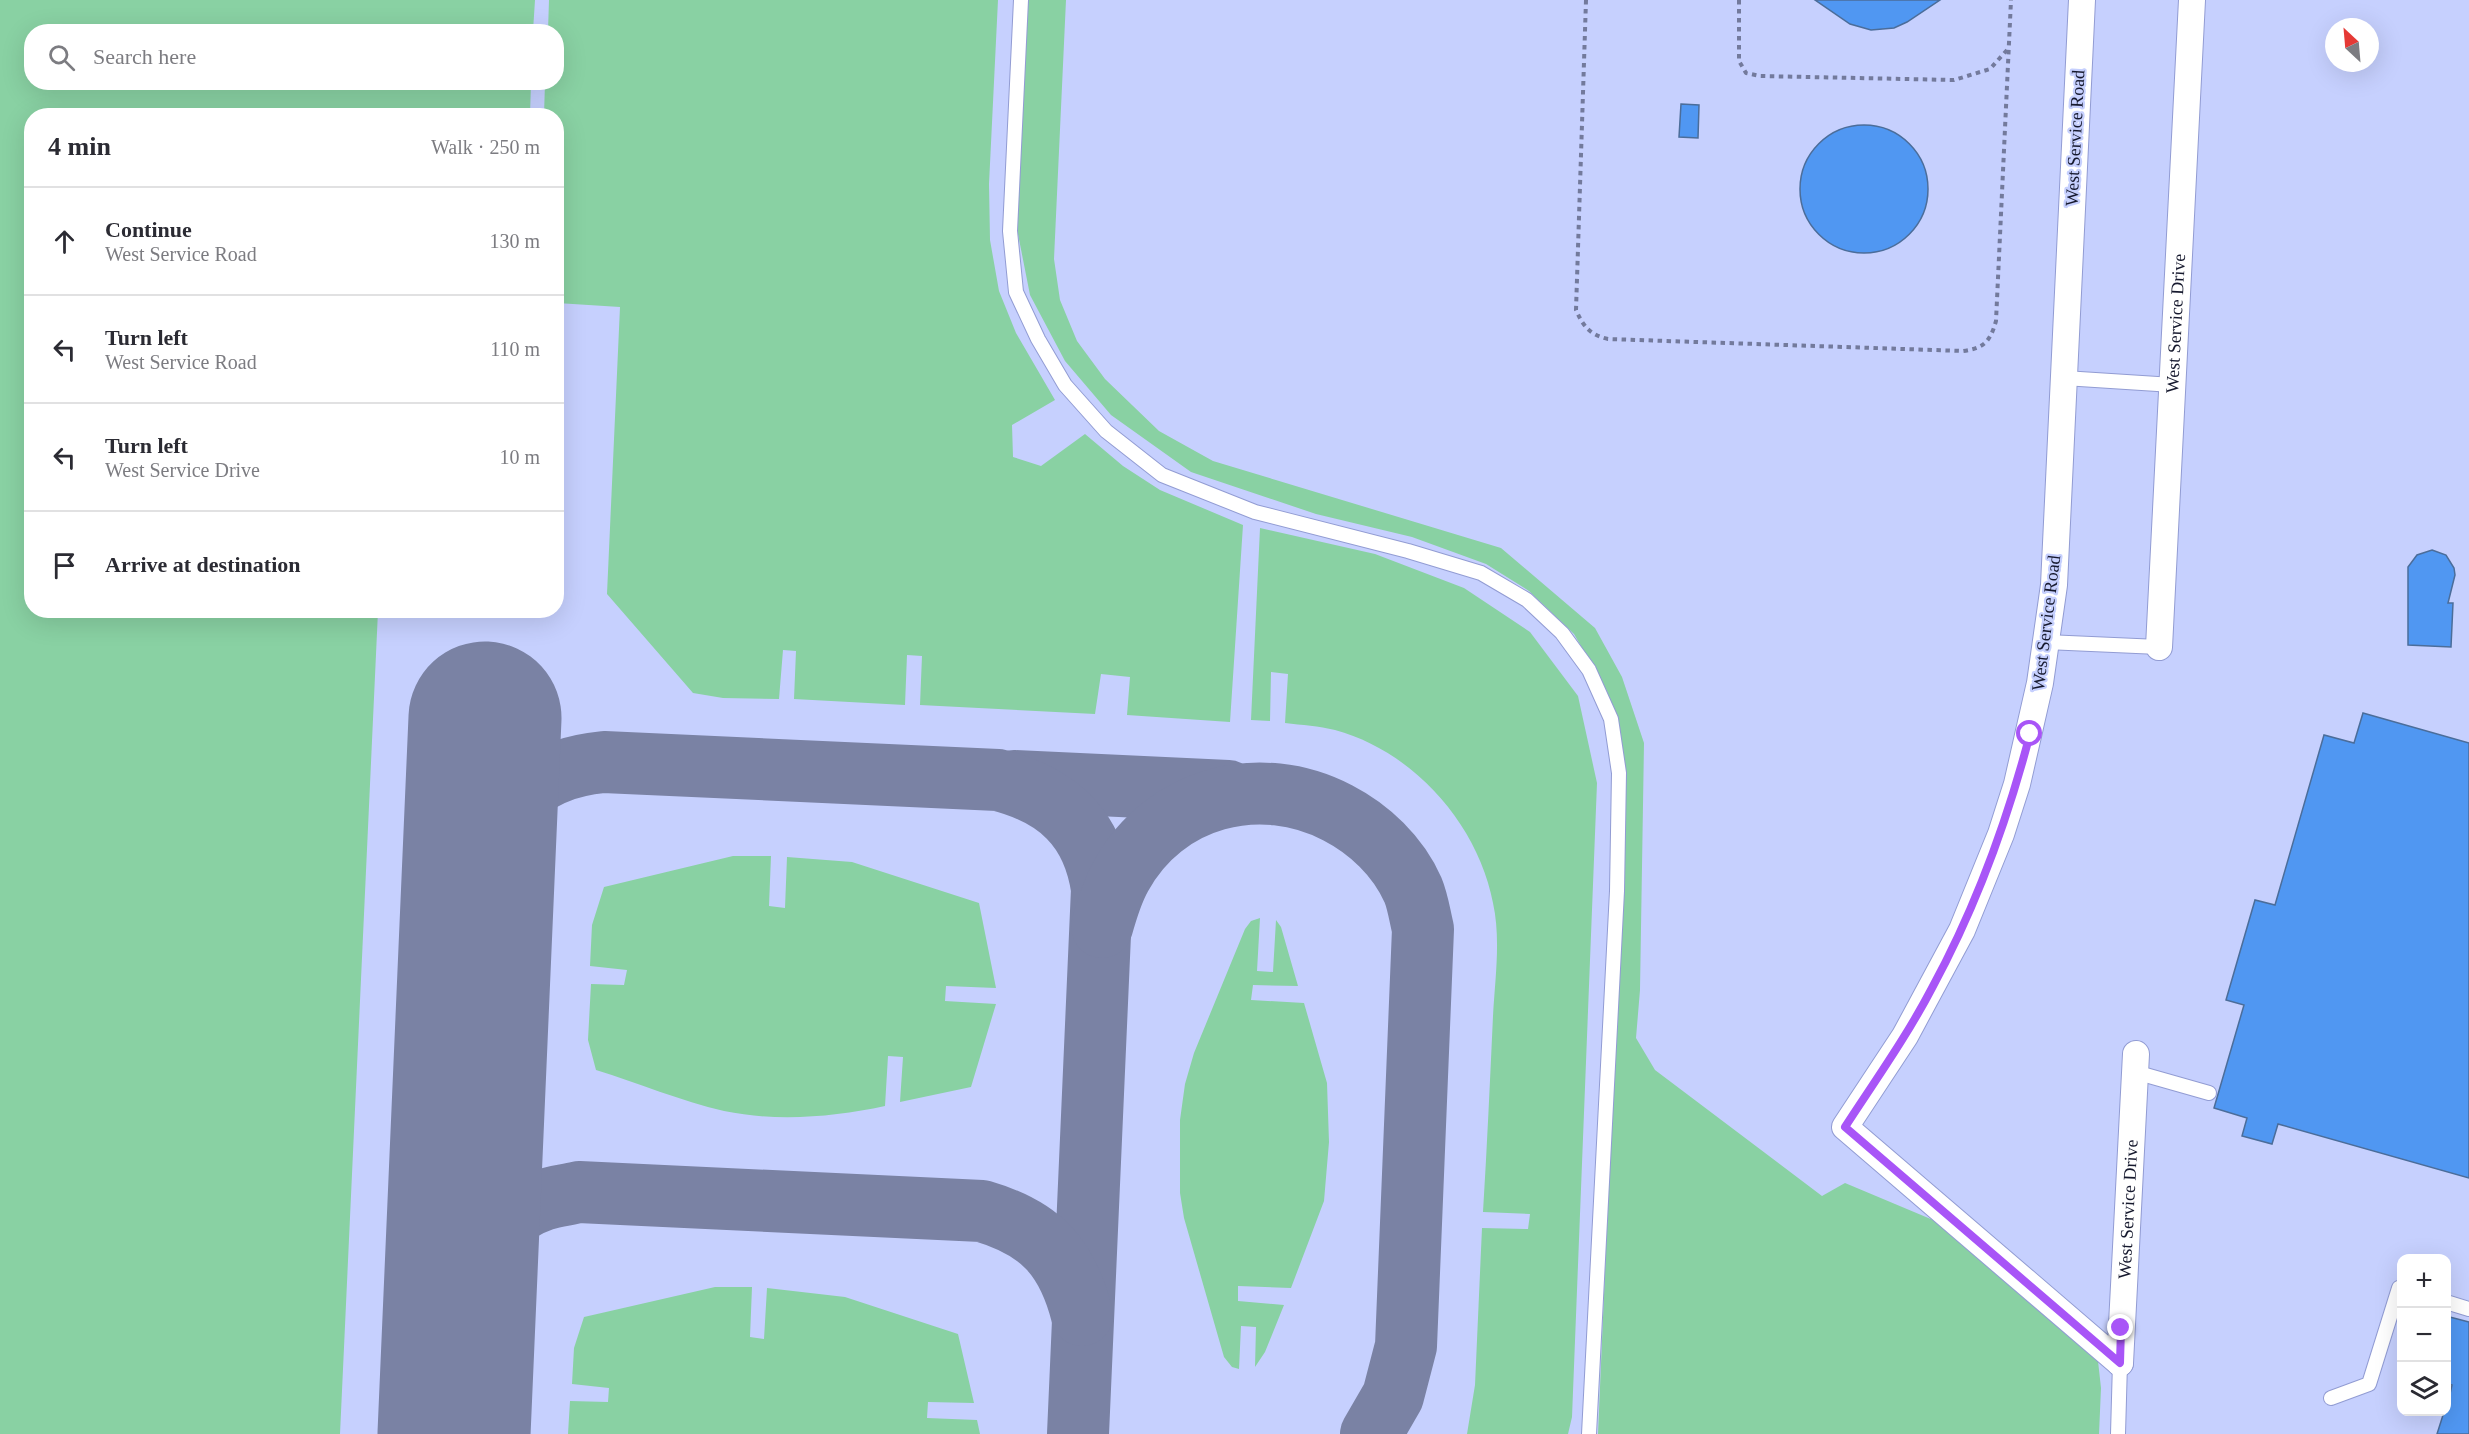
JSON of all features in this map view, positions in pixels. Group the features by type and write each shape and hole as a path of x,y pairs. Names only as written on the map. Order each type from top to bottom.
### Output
{"street":[{"name":"West Service Road","path":"2082,0 2054,585 2034,713 2017,784 1982,882 1932,989 1845,1127 2120,1363"},
{"name":"West Service Drive","path":"2159,648 2192,0"},
{"name":"West Service Drive","path":"2120,1363 2136,1063"}],"lane":[{"path":"1021,0 1010,231 1016,292 1038,339 1065,385 1106,431 1162,475 1255,512 1408,551 1481,573 1527,600 1562,633 1589,670 1611,719 1619,773 1617,891 1589,1434"},
{"path":"2064,378 2173,385"},
{"path":"2046,642 2159,648"},
{"path":"2136,1063 2209,1093"},
{"path":"2331,1398 2369,1384 2397,1293"},
{"path":"2451,1304 2469,1309"},
{"path":"2118,1434 2120,1363"}],"path":[{"path":"1586,0 1576,310 1581,323 1594,336 1608,339 1963,351 1980,348 1991,339 1996,321 2011,0"},
{"path":"1739,0 1739,61 1746,73 1760,76 1954,80 1990,69 2009,47"}],"green space":[{"path":"0,0 535,0 533,24 24,24 24,90 531,90 530,108 24,108 24,618 378,618 340,1434 0,1434"},
{"path":"549,0 998,0 989,184 990,240 999,291 1016,333 1055,400 1012,425 1013,457 1041,466 1085,434 1123,466 1160,490 1243,525 1230,722 1127,715 1130,677 1101,674 1095,714 920,705 922,656 907,655 905,705 794,699 796,651 783,650 779,699 723,698 693,693 607,594 620,307 564,303 564,108 544,108 545,90 564,90 564,24 548,24"},
{"path":"1026,0 1066,0 1054,259 1060,300 1077,341 1105,379 1159,431 1213,461 1501,548 1595,628 1622,677 1644,743 1640,990 1636,1038 1655,1070 1822,1196 1845,1183 1945,1225 2084,1336 2098,1361 2101,1388 2099,1434 1598,1434 1626,782 1621,741 1607,691 1574,634 1529,591 1486,564 1412,537 1316,514 1191,472 1111,415 1065,361 1030,295 1017,229"},
{"path":"1260,528 1375,554 1464,588 1530,632 1578,696 1597,783 1572,1417 1568,1434 1467,1434 1475,1385 1482,1228 1528,1229 1530,1214 1483,1212 1497,959 1497,931 1493,903 1485,874 1473,846 1457,819 1438,795 1415,773 1364,740 1335,730 1285,723 1288,674 1271,672 1270,721 1251,720"},
{"path":"733,856 771,856 769,906 785,908 787,857 852,862 979,903 996,988 946,986 945,1001 996,1004 971,1087 900,1102 903,1057 888,1056 885,1106 846,1113 785,1117 724,1111 596,1070 588,1040 591,984 624,985 627,970 590,966 592,925 604,887"},
{"path":"1260,918 1257,971 1273,972 1276,920 1281,927 1298,986 1253,985 1251,1000 1304,1003 1327,1083 1329,1142 1324,1201 1291,1288 1238,1286 1238,1301 1284,1305 1265,1352 1255,1367 1256,1327 1241,1326 1239,1369 1232,1367 1224,1357 1184,1218 1180,1193 1180,1120 1185,1084 1194,1053 1245,929 1251,921"},
{"path":"715,1287 752,1287 750,1337 764,1339 767,1288 845,1297 958,1334 974,1403 928,1402 927,1418 977,1420 980,1434 568,1434 570,1401 608,1402 609,1388 572,1384 574,1348 584,1317"}],"building":[{"path":"1815,0 1940,0 1894,28 1871,30 1850,24"},
{"path":"1681,104 1699,105 1698,138 1679,137"},
{"path":"1864,125 1888,130 1909,144 1923,165 1928,189 1923,213 1909,234 1888,248 1864,253 1840,248 1819,234 1805,213 1800,189 1805,165 1819,144 1840,130"},
{"path":"2432,550 2446,555 2454,568 2455,575 2448,603 2453,603 2451,647 2408,645 2408,567 2417,555"},
{"path":"2363,713 2469,743 2469,1178 2278,1124 2272,1144 2242,1136 2247,1118 2214,1108 2244,1005 2226,1000 2255,900 2275,905 2324,735 2354,743"},
{"path":"2451,1317 2469,1322 2469,1434 2437,1434 2443,1416 2451,1416"}],"taxiway":[{"path":"480,890 495,839 505,818 517,801 533,786 552,775 576,767 604,762 998,780 1038,795 1069,817 1081,831 1090,848 1102,889 1078,1434"},
{"path":"1014,781 1228,791"},
{"path":"1102,927 1112,894 1121,876 1139,849 1162,827 1188,811 1216,800 1246,794 1277,794 1308,801 1338,813 1361,827 1382,845 1407,878 1418,904 1423,929 1406,1346 1393,1396 1371,1434"},
{"path":"455,1402 464,1314 470,1284 480,1257 494,1234 515,1214 543,1200 579,1192 982,1211 1020,1226 1048,1247 1068,1276 1082,1315"}],"runway":[{"path":"454,1434 485,718"}],"route":[{"path":"2030,734 2001,834 1962,930 1905,1036 1845,1127 2120,1363 2121,1328"}]}
